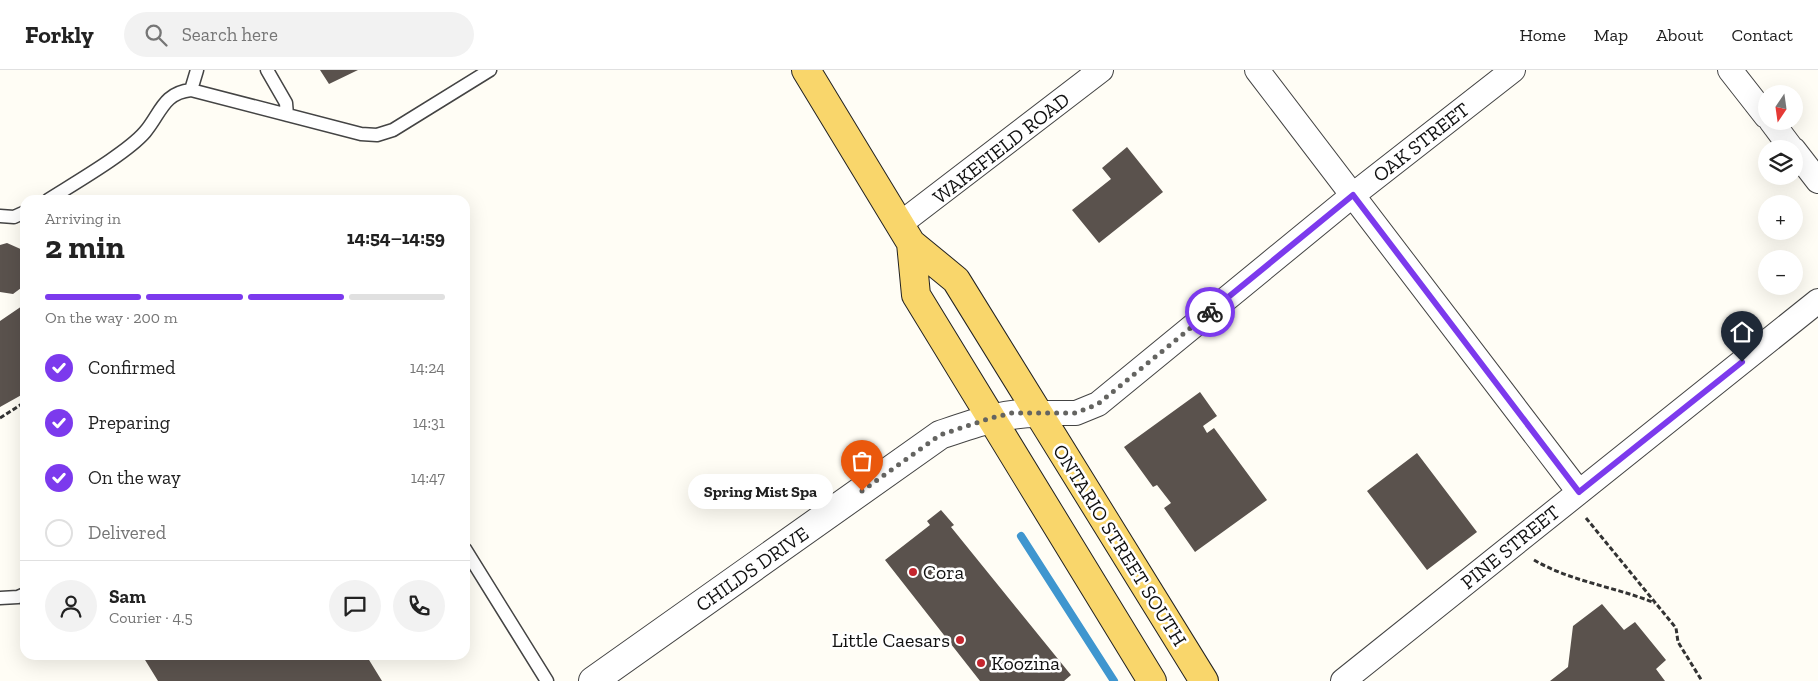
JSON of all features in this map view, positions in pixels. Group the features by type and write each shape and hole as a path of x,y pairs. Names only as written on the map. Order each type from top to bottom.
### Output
{"main road":[{"name":"ONTARIO STREET SOUTH","path":"806,70 906,234 956,280 1204,681"},
{"name":"ONTARIO STREET SOUTH","path":"906,234 916,295 1152,681"}],"street":[{"name":"WAKEFIELD ROAD","path":"906,234 1101,70"},
{"path":"1257,70 1353,195 1575,496"},
{"name":"OAK STREET","path":"1039,413 1076,413 1098,404 1353,195 1513,70"},
{"path":"1730,70 1758,106"},
{"path":"1778,130 1785,140"},
{"path":"1803,162 1818,181"},
{"name":"PINE STREET","path":"1343,681 1818,301"},
{"name":"CHILDS DRIVE","path":"594,681 940,435 1012,413 1039,413"}],"lane":[{"path":"191,90 197,70"},
{"path":"267,70 286,103 287,115"},
{"path":"56,195 124,150 145,133 167,99 179,91 191,90 361,134 377,135 393,130 490,70"},
{"path":"0,216 14,217 20,214"},
{"path":"470,557 547,681"},
{"path":"0,598 20,596"}],"path":[{"path":"0,418 20,405"},
{"path":"1575,496 1676,628 1678,642 1702,681"},
{"path":"1512,546 1537,562 1589,583 1628,592 1656,604"}],"building":[{"path":"320,70 358,70 329,84"},
{"path":"1127,147 1163,192 1099,243 1072,210 1111,179 1102,168"},
{"path":"7,243 20,249 20,289 13,294 0,292 0,245"},
{"path":"20,307 20,396 0,407 0,321"},
{"path":"1200,392 1217,416 1203,426 1207,433 1214,428 1267,500 1195,552 1164,508 1171,503 1157,485 1153,487 1124,447"},
{"path":"1417,453 1477,532 1427,570 1367,491"},
{"path":"941,510 954,525 951,527 1071,675 1064,681 980,681 885,560 930,525 927,521"},
{"path":"1602,604 1624,630 1635,622 1666,660 1656,669 1665,681 1550,681 1568,667 1573,626"},
{"path":"145,660 369,660 382,681 158,681"}],"waterway":[{"path":"1021,536 1114,681"}],"way so far":[{"path":"862,491 940,435 1012,413 1076,413 1098,404 1210,312"}],"place":[{"name":"Spring Mist Spa","path":"862,491"},
{"name":"Cora","path":"913,572"},
{"name":"Little Caesars","path":"960,640"},
{"name":"Koozina","path":"981,663"}],"route":[{"path":"1210,312 1353,195 1579,492 1742,362"}]}
